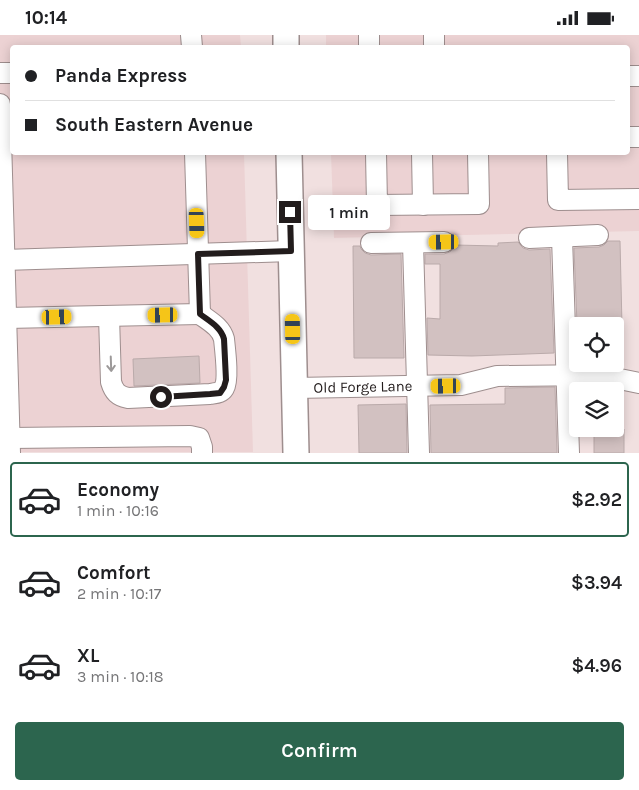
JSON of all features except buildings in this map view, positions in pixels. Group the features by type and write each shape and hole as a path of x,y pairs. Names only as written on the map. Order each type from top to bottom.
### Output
{"main road":[{"path":"289,155 296,453"}],"street":[{"path":"0,104 10,445 190,436 199,438 202,453"},
{"path":"195,155 200,314"},
{"path":"376,155 377,205 479,204 478,155"},
{"path":"422,155 423,205"},
{"path":"557,155 558,200 639,199"},
{"path":"529,238 598,235"},
{"path":"562,237 569,453"},
{"path":"371,243 444,242"},
{"path":"413,243 419,453"},
{"path":"4,260 291,251"},
{"path":"6,318 200,314 217,327 224,339 226,380 224,387 220,393 210,394 128,398 120,396 114,391 111,382 109,316"},
{"name":"Old Forge Lane","path":"294,388 461,385 497,376 566,375 600,375 639,383"}],"shaded area":[{"path":"0,35 240,35 241,45 10,45 10,155 244,155 253,452 0,452"},
{"path":"326,35 639,35 639,231 334,238 331,155 630,155 630,45 326,45"}],"route":[{"path":"161,397 220,393 226,380 222,333 200,314 198,254 291,251 290,212"}]}
